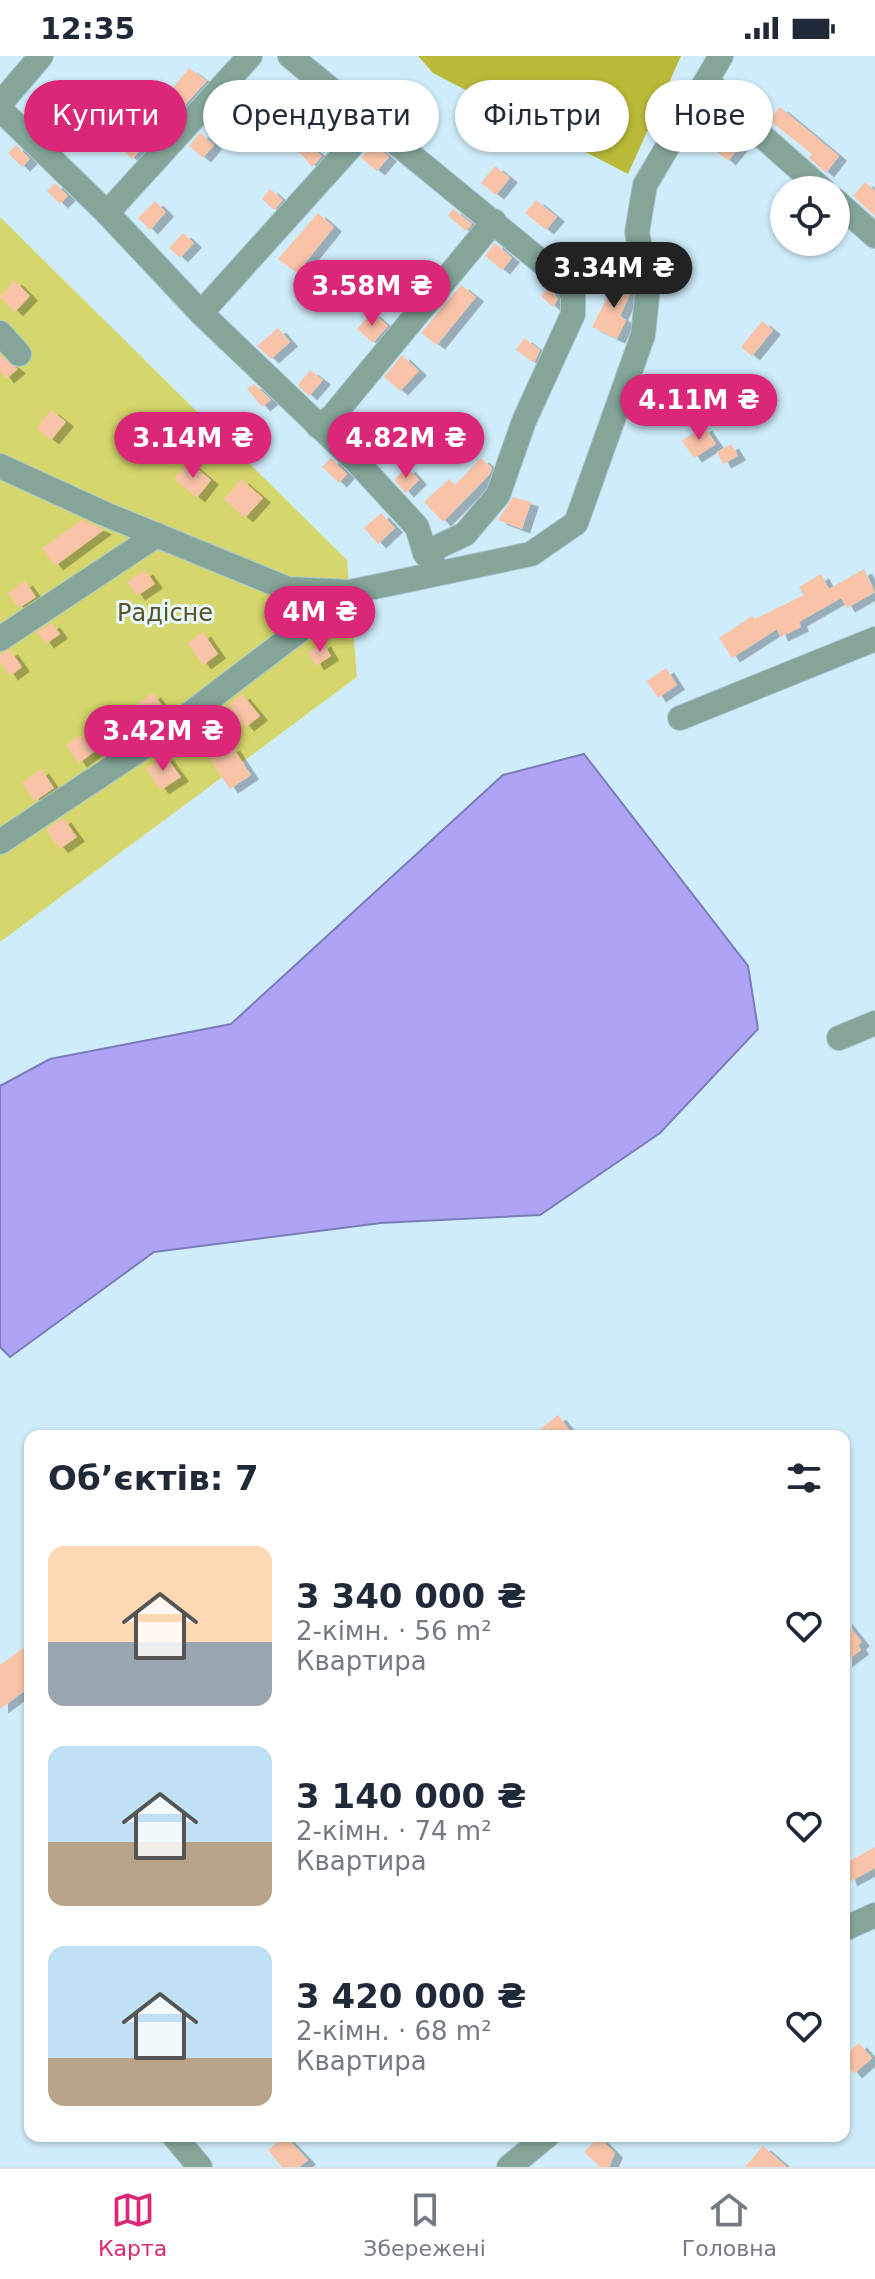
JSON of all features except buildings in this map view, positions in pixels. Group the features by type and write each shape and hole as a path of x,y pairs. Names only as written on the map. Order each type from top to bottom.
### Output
{"street":[{"path":"41,56 0,106 201,313 417,527 425,553 440,574"},
{"path":"107,213 250,56"},
{"path":"290,56 321,80"},
{"path":"707,80 721,56"},
{"path":"773,146 807,176"},
{"path":"201,313 346,152"},
{"path":"411,152 561,278 573,294 573,314 524,421 498,495 465,534 425,553"},
{"path":"0,466 288,589 350,592 531,554 576,523 643,335 648,287 637,232 645,185 664,152"},
{"path":"850,214 875,236"},
{"path":"318,426 332,417 494,221"},
{"path":"0,333 19,354"},
{"path":"0,639 157,535"},
{"path":"0,842 166,732 350,592"},
{"path":"680,718 875,639"},
{"path":"839,1038 875,1023"},
{"path":"850,1926 875,1915"},
{"path":"179,2142 200,2167"},
{"path":"509,2167 540,2142"}],"green space":[{"name":"Радісне","path":"0,217 347,560 357,677 0,942"}],"shaded area":[{"path":"418,56 681,56 670,80 645,80 645,136 628,174 586,152 629,152 629,80 455,80 455,84 433,73"},
{"path":"584,754 748,966 758,1029 660,1133 540,1215 381,1223 154,1252 10,1357 0,1347 0,1086 50,1059 231,1024 503,775"}]}
